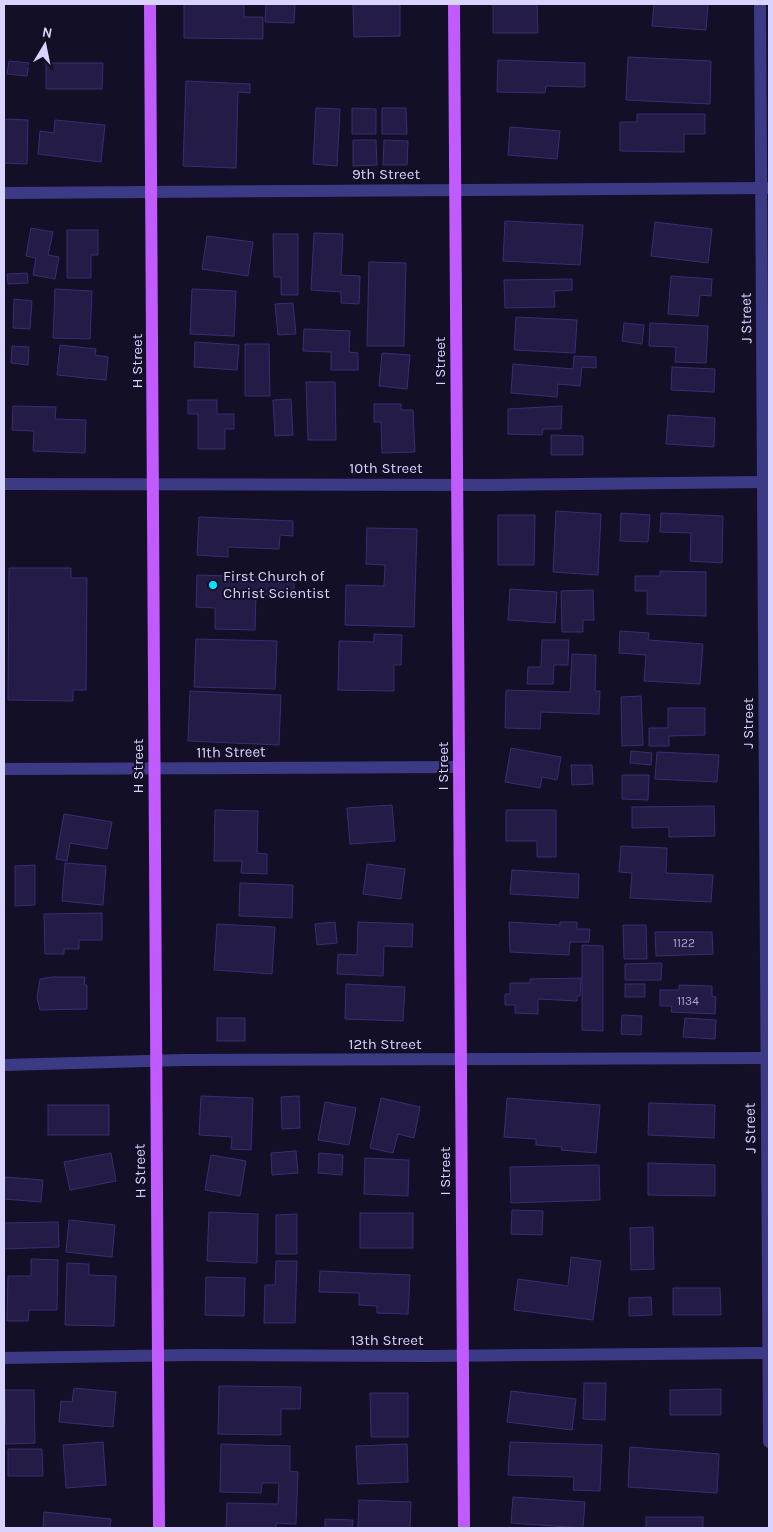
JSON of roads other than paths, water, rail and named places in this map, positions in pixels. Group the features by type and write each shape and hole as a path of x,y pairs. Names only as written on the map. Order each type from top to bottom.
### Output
{"main road":[{"name":"H Street","path":"150,4 159,1528"},
{"name":"I Street","path":"454,4 464,1528"}],"street":[{"name":"J Street","path":"760,4 765,188 767,482 766,1058 769,1442"},
{"name":"9th Street","path":"4,192 765,188"},
{"name":"10th Street","path":"4,484 154,486 767,482"},
{"name":"11th Street","path":"4,769 459,767"},
{"name":"12th Street","path":"4,1065 155,1061 766,1058"},
{"name":"13th Street","path":"4,1358 157,1355 769,1354"}],"place":[{"name":"First Church of Christ Scientist","path":"213,585"}]}
